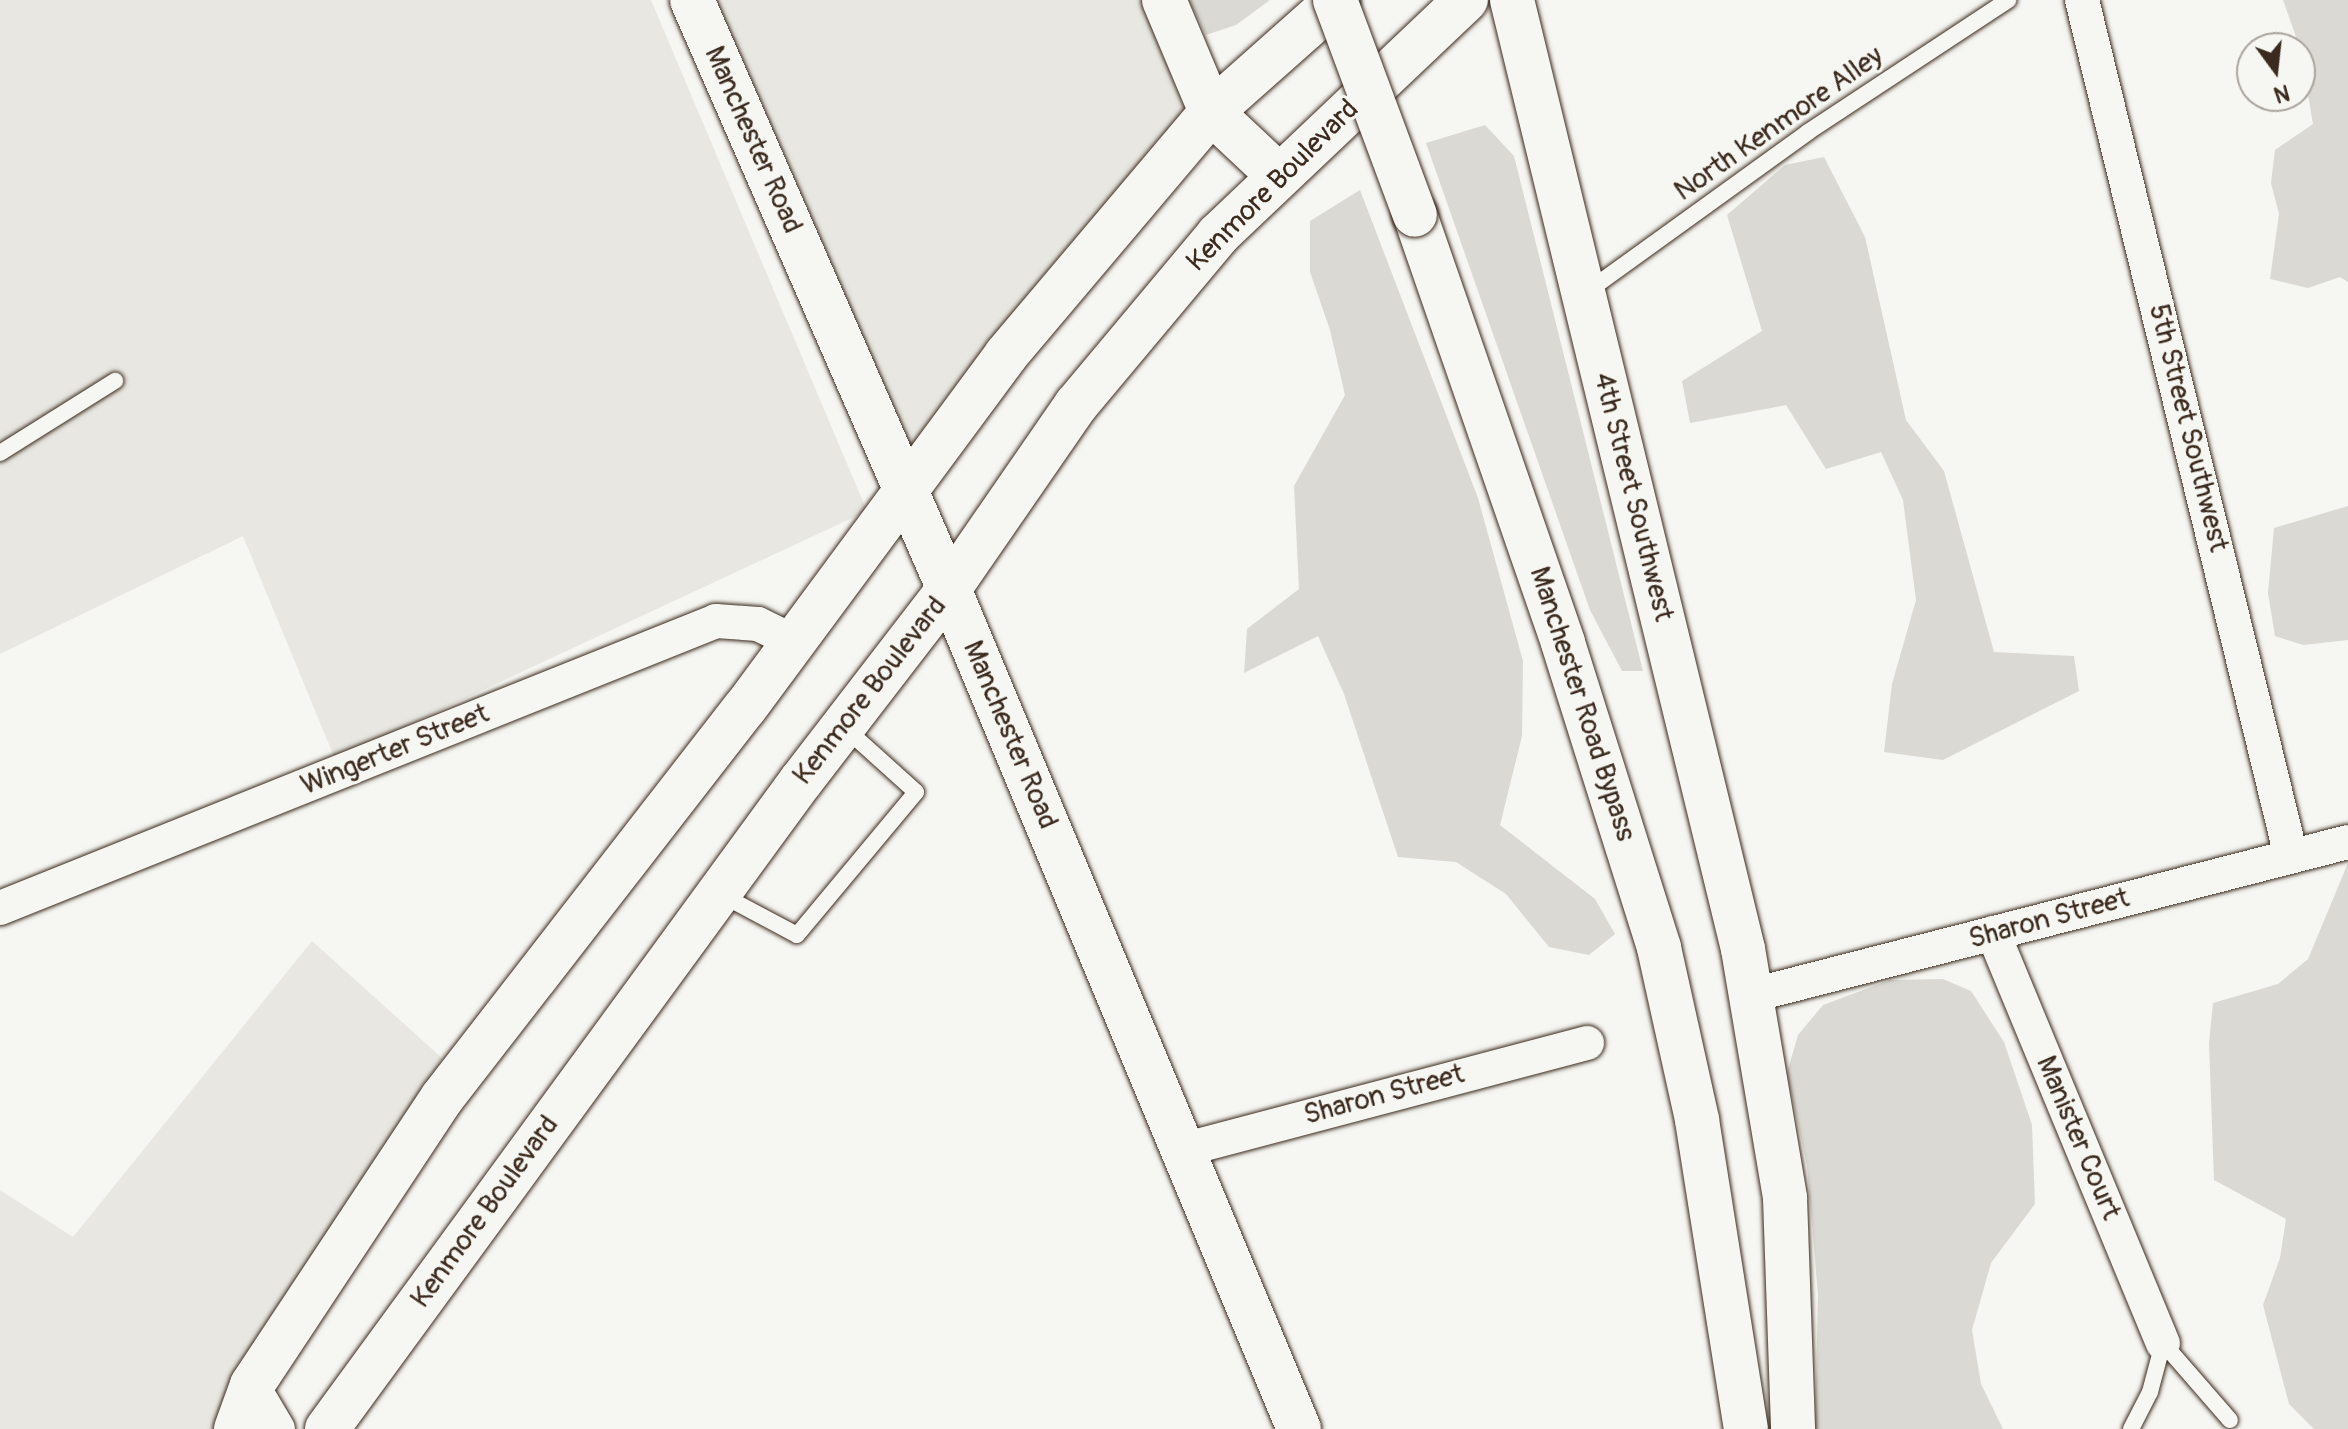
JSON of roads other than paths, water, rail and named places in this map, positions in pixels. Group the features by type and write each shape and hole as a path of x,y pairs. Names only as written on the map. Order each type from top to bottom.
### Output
{"main road":[{"name":"Manchester Road","path":"692,0 949,589 1299,1429"},
{"path":"1164,0 1211,112 1277,174"},
{"path":"236,1429 252,1385 442,1098 1006,355 1211,112 1336,0"},
{"name":"Manchester Road Bypass","path":"1336,0 1415,215 1568,655 1659,948 1703,1150 1746,1429"},
{"name":"Kenmore Boulevard","path":"327,1429 718,893 949,589 1076,405 1218,235 1277,174 1466,0"},
{"name":"4th Street Southwest","path":"1512,0 1743,949 1785,1198 1793,1429"}],"street":[{"name":"5th Street Southwest","path":"2082,0 2291,856"},
{"name":"Wingerter Street","path":"0,908 716,621 758,624 791,640"},
{"name":"Sharon Street","path":"1749,996 2348,842"},
{"name":"Manister Court","path":"1993,933 2163,1343"},
{"name":"Sharon Street","path":"1182,1150 1587,1043"},
{"path":"252,1385 278,1429"}],"lane":[{"name":"North Kenmore Alley","path":"1584,294 1808,132 2008,0"},
{"path":"0,453 115,381"},
{"path":"718,893 797,935 916,792 843,726"},
{"path":"2163,1343 2230,1420"},
{"path":"2131,1429 2150,1392 2163,1343"}]}
